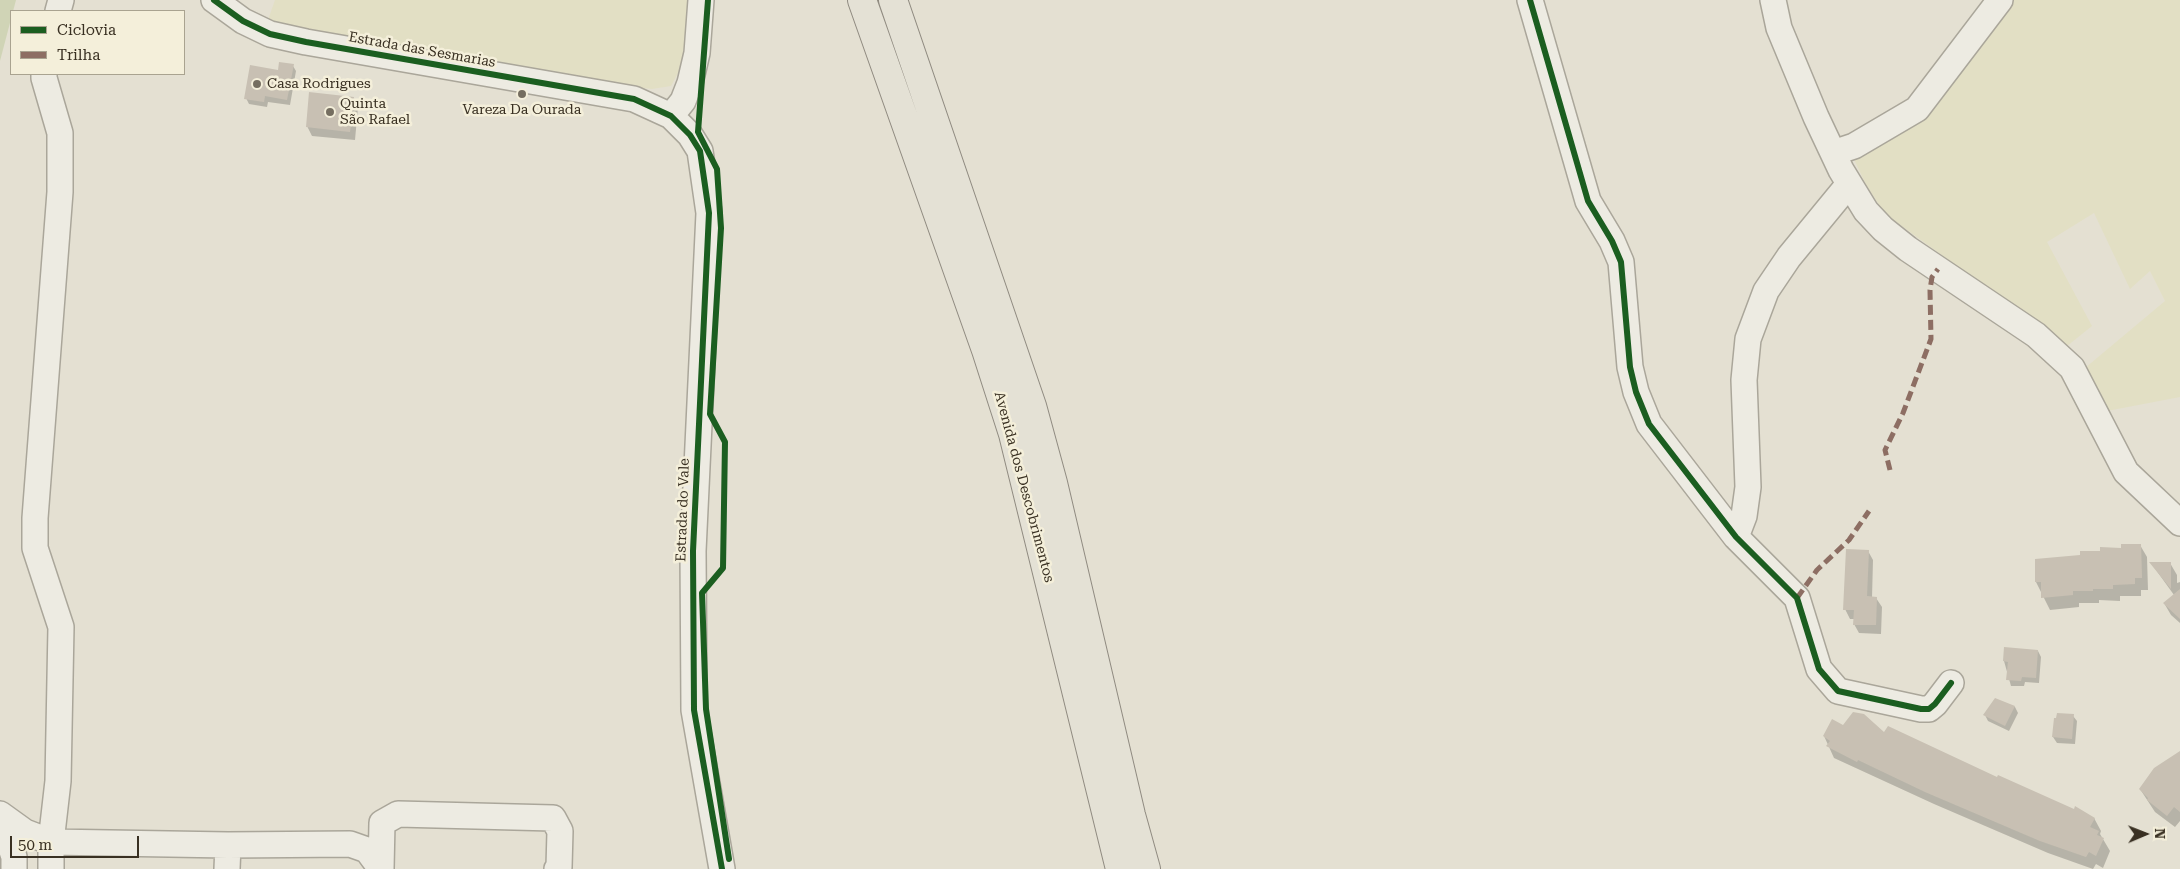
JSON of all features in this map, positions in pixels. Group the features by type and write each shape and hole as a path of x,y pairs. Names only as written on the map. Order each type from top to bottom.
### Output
{"main road":[{"name":"Avenida dos Descobrimentos","path":"862,0 983,341 1013,434 1120,869"},
{"name":"Avenida dos Descobrimentos","path":"893,0 1032,406 1053,483 1131,815 1146,869"}],"street":[{"name":"Estrada das Sesmarias","path":"214,0 243,21 270,34 306,42 634,99 671,116"},
{"path":"671,116 683,101 697,53 701,0"},
{"path":"1530,0 1588,201 1612,241 1621,262 1630,367 1636,392 1649,424 1736,537 1796,598 1819,669 1838,691 1921,710 1929,709 1935,704 1951,684"},
{"path":"1773,0 1779,28 1833,153 1866,211 1883,229 1923,259 2036,335 2072,368 2126,472 2180,523"},
{"path":"1833,153 1854,146 1917,109 1996,1"},
{"path":"44,75 60,133 60,192 35,518 35,548 61,627 58,781 51,842 51,869"},
{"name":"Estrada do Vale","path":"671,116 690,135 700,151 708,213 693,551 694,710 722,869"},
{"path":"1736,537 1744,516 1748,488 1744,380 1748,339 1766,291 1789,257 1849,184"},
{"path":"0,814 25,832 51,842 228,857 350,844 368,836 382,823 398,814 553,818 560,831 563,863"},
{"path":"0,814 14,857 14,869"},
{"path":"381,869 382,823"},
{"path":"350,844 366,850 381,869"}],"shaded area":[{"path":"275,0 690,0 684,62 671,86 652,89 544,77 267,23"},
{"path":"1992,0 2180,0 2180,397 2107,411 2085,368 2165,301 2150,271 2130,289 2094,213 2047,242 2092,326 2067,346 1885,214 1866,185 1847,144 1936,79"}],"green space":[{"path":"0,0 16,0 13,10 10,10 10,23 0,61"}],"building":[{"path":"279,62 294,64 287,100 265,96 264,102 244,99 250,65 278,70"},
{"name":"Quinta São Rafael","path":"309,92 354,97 350,132 306,127"},
{"path":"2121,544 2141,544 2142,578 2135,578 2135,584 2113,585 2113,589 2073,591 2073,595 2041,598 2041,582 2035,582 2035,559 2080,555 2080,551 2100,551 2100,547 2121,548"},
{"path":"1846,549 1869,550 1867,596 1877,597 1876,625 1853,625 1854,610 1843,610"},
{"path":"2149,562 2171,562 2171,589"},
{"path":"2180,589 2180,619 2163,603"},
{"path":"2004,647 2038,650 2036,678 2022,677 2021,681 2006,680 2008,662 2003,661"},
{"path":"1995,698 2015,706 2005,726 1983,715"},
{"path":"1853,712 1864,714 1884,732 1888,726 1997,777 1998,775 2074,809 2075,806 2095,818 2090,827 2099,831 2097,835 2104,838 2096,856 2089,852 2086,857 2040,841 1925,792 1858,760 1857,762 1826,746 1830,741 1823,736 1832,719 1843,725"},
{"path":"2057,713 2074,714 2072,739 2052,737 2054,718 2056,718"},
{"path":"2180,751 2180,812 2174,807 2167,816 2147,800 2148,798 2139,789 2154,768"}],"marked path":[{"path":"1890,470 1885,450 1903,413 1931,339 1930,290 1932,277 1938,269"},
{"path":"1797,598 1817,570 1849,540 1869,511"}],"cycle path":[{"path":"214,0 243,21 270,34 306,42 634,99 671,116 690,135 700,151 709,213 693,551 694,710 722,869"},
{"path":"708,0 698,132 717,169 721,228 710,414 725,442 723,568 702,593 706,709 729,859"},
{"path":"1530,0 1588,201 1612,241 1621,262 1630,367 1636,392 1649,424 1736,537 1797,598 1819,669 1838,691 1921,709 1929,709 1951,683"}],"place":[{"name":"Casa Rodrigues","path":"257,84"},
{"name":"Vareza Da Ourada","path":"522,94"},
{"name":"Quinta São Rafael","path":"330,112"}]}
